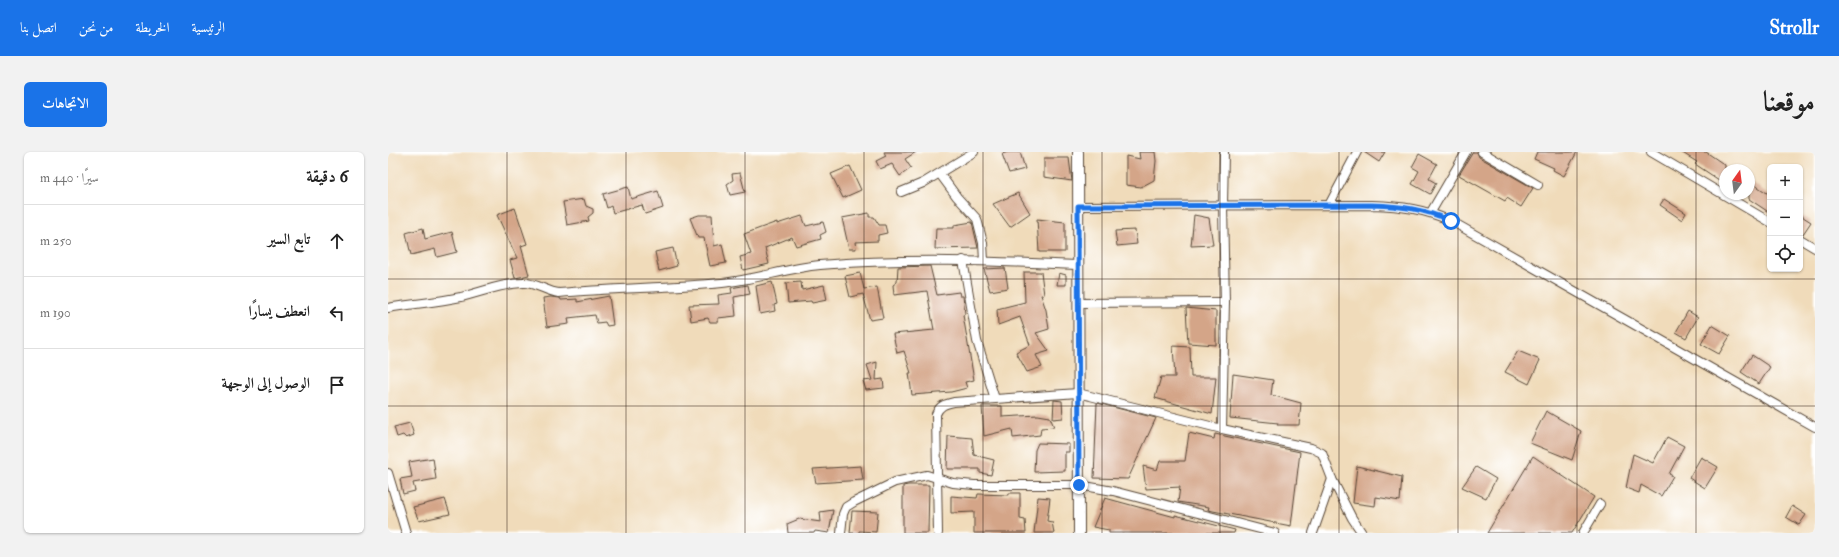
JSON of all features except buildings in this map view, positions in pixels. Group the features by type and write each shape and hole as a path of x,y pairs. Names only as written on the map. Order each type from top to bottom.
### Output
{"street":[{"path":"901,192 940,174 974,152"},
{"path":"1078,152 1077,265 1079,533"},
{"path":"1222,429 1225,302 1223,206 1224,152"},
{"path":"1329,205 1357,152"},
{"path":"1431,212 1466,152"},
{"path":"1482,152 1538,185"},
{"path":"1651,152 1767,220"},
{"path":"940,174 957,197 977,219 983,243 984,261"},
{"path":"1078,206 1404,206 1431,212 1451,221 1815,427"},
{"path":"1803,241 1815,248"},
{"path":"388,308 460,297 495,288 524,283 535,284 552,293 559,293 655,289 725,283 819,266 888,261 963,260 1077,265"},
{"path":"963,260 977,341 995,399"},
{"path":"1078,303 1225,302"},
{"path":"938,533 936,414 939,408 944,404 954,402 1078,393 1222,429 1311,448 1322,453 1332,479 1352,518 1362,533"},
{"path":"388,473 406,533"},
{"path":"841,533 843,514 846,507 895,482 927,475 953,483 974,485 1079,485 1113,491 1276,533"},
{"path":"1313,533 1332,479"},
{"path":"1583,533 1600,504"}],"route":[{"path":"1079,485 1077,265 1078,206 1404,206 1431,212 1451,221"}]}
